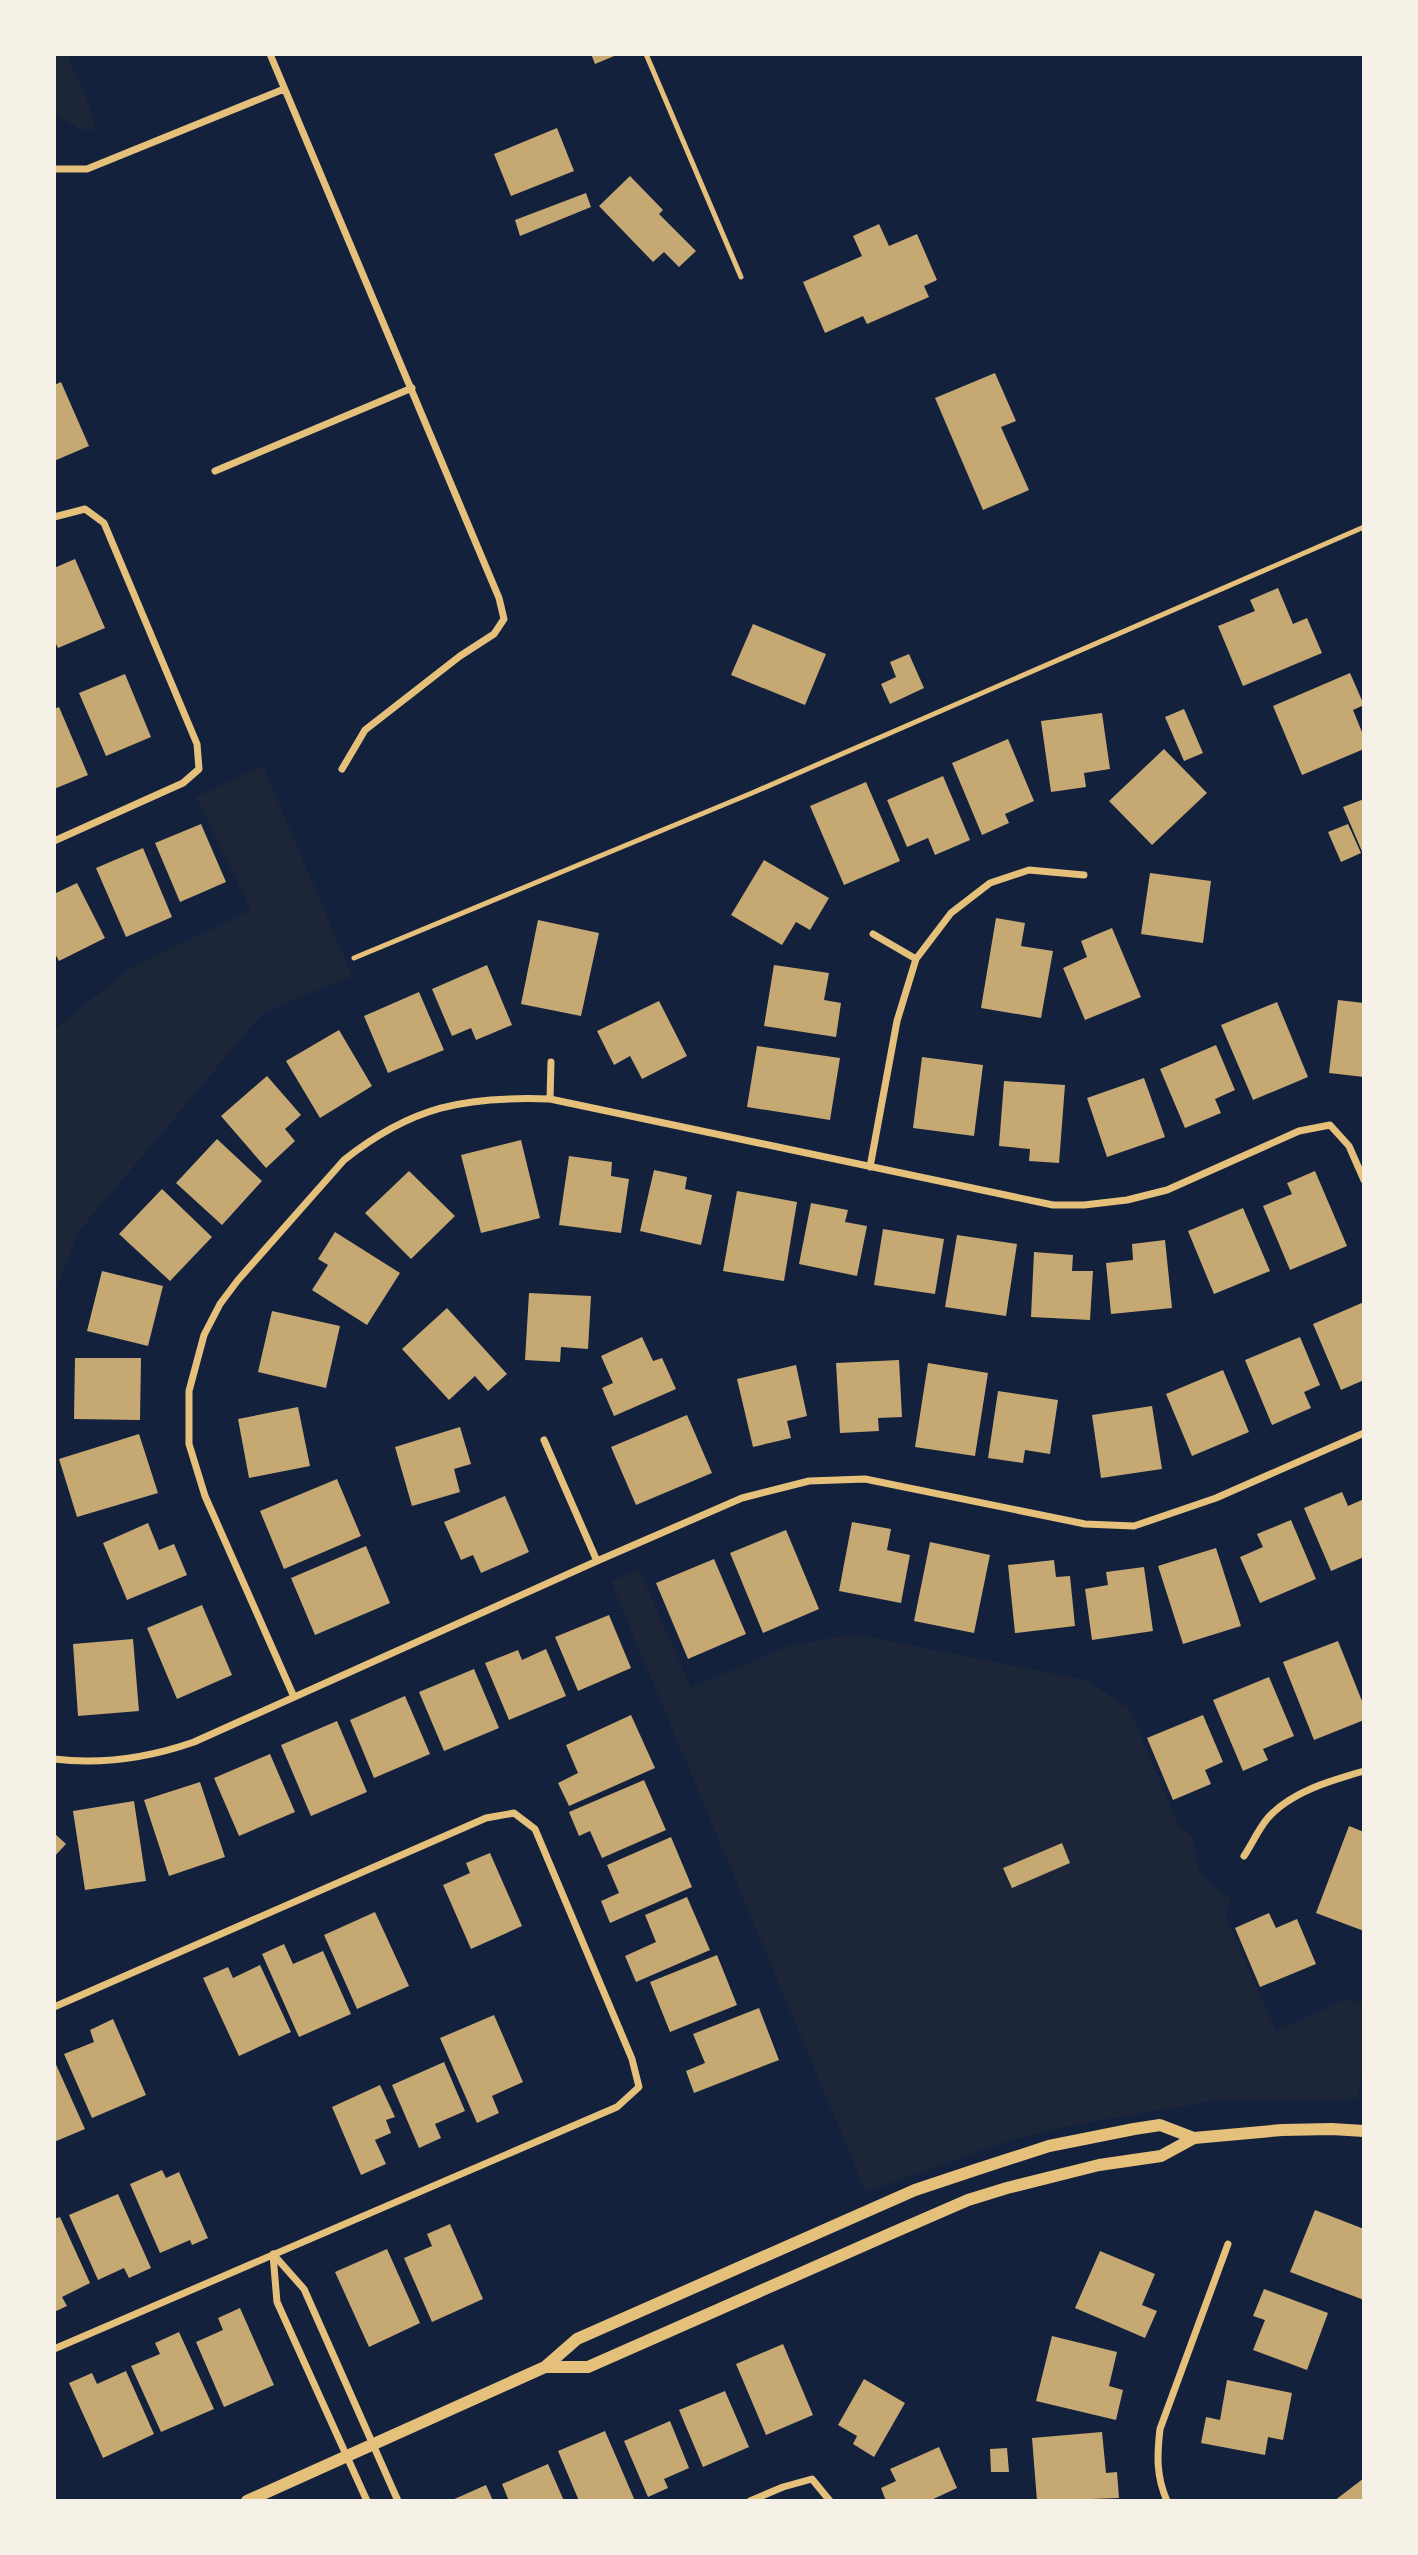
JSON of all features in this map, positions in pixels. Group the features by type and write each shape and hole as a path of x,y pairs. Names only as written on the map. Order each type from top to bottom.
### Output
{"street":[{"path":"270,54 499,598 504,619 494,635 460,656 365,730 342,769"},
{"path":"54,169 87,169 284,89"},
{"path":"215,471 412,388"},
{"path":"54,517 85,509 104,523 197,744 199,769 183,783 54,841"},
{"path":"870,1167 897,1021 916,959 951,913 990,883 1029,870 1084,875"},
{"path":"873,934 916,959"},
{"path":"550,1099 551,1062"},
{"path":"294,1697 205,1496 189,1444 189,1391 204,1335 220,1304 238,1280 344,1160 395,1125 435,1108 456,1103 505,1097 550,1099 1053,1205 1084,1205 1127,1200 1167,1190 1299,1131 1330,1125 1349,1146 1364,1180"},
{"path":"54,1759 80,1762 126,1760 163,1753 194,1742 742,1498 809,1481 865,1479 1085,1524 1134,1526 1216,1498 1364,1433"},
{"path":"544,1440 597,1561"},
{"path":"1244,1856 1268,1818 1291,1800 1325,1783 1364,1770"},
{"path":"54,2007 486,1818 513,1813 534,1829 632,2059 639,2087 617,2107 54,2349"},
{"path":"247,2501 545,2367 577,2339 915,2190 1049,2146 1134,2129 1160,2125 1194,2138"},
{"path":"545,2367 588,2367 968,2200 1007,2188 1099,2165 1161,2156 1194,2138 1282,2130 1364,2131"},
{"path":"1167,2501 1162,2490 1156,2458 1160,2429 1228,2244"},
{"path":"273,2254 304,2289 398,2501"},
{"path":"273,2254 277,2302 367,2501"},
{"path":"750,2501 783,2487 812,2479 830,2501"}],"lane":[{"path":"646,54 741,276"},
{"path":"354,958 752,793 1364,527"}],"shaded area":[{"path":"54,54 67,54 93,115 94,131 78,128 54,114"},
{"path":"263,766 352,976 263,1013 79,1231 54,1295 54,1030 130,968 251,910 196,797"},
{"path":"639,1569 691,1688 788,1646 855,1634 1086,1680 1129,1708 1179,1826 1193,1837 1198,1869 1214,1888 1230,1897 1226,1917 1276,2031 1346,1999 1364,2005 1364,2049 1358,2099 1212,2101 1062,2127 1008,2141 866,2192 611,1582"}],"building":[{"path":"591,54 619,54 595,64"},
{"path":"557,128 574,171 511,196 494,154"},
{"path":"630,176 663,210 659,214 696,251 679,267 664,252 653,262 599,206"},
{"path":"586,193 591,207 520,236 515,220"},
{"path":"879,224 889,246 917,234 937,280 924,286 929,297 867,324 863,316 825,333 803,282 862,256 853,236"},
{"path":"995,373 1016,421 1001,427 1029,490 983,510 935,398"},
{"path":"61,382 89,446 54,461 54,385"},
{"path":"75,559 105,628 58,648 54,640 54,568"},
{"path":"1278,588 1293,624 1307,618 1322,653 1243,686 1218,626 1255,611 1250,600"},
{"path":"753,624 826,654 805,705 731,675"},
{"path":"909,654 924,688 890,704 881,684 896,677 890,662"},
{"path":"1350,673 1364,705 1353,710 1364,737 1364,749 1302,775 1273,706"},
{"path":"125,674 151,737 106,756 79,693"},
{"path":"59,707 88,775 54,789 54,709"},
{"path":"1184,709 1203,753 1184,761 1165,717"},
{"path":"1102,713 1110,769 1084,773 1086,787 1051,792 1041,721"},
{"path":"1008,739 1034,801 1005,814 1009,823 982,835 952,763"},
{"path":"1164,749 1207,793 1152,845 1109,801"},
{"path":"943,776 970,840 935,855 928,838 907,847 887,800"},
{"path":"866,782 900,861 844,885 810,806"},
{"path":"1364,799 1364,856 1343,807"},
{"path":"201,824 226,882 180,902 155,843"},
{"path":"1348,824 1361,853 1341,862 1328,832"},
{"path":"143,848 172,917 126,937 96,868"},
{"path":"764,860 829,898 810,930 796,922 782,945 731,915"},
{"path":"1150,873 1211,881 1203,943 1141,934"},
{"path":"77,883 105,938 59,961 54,952 54,894"},
{"path":"996,918 1025,923 1021,946 1053,951 1041,1018 981,1008"},
{"path":"538,920 599,933 581,1016 521,1004"},
{"path":"1112,928 1141,997 1085,1020 1063,968 1087,957 1081,941"},
{"path":"487,965 512,1025 476,1040 471,1028 452,1036 432,989"},
{"path":"774,965 829,973 824,1000 841,1003 836,1037 764,1026"},
{"path":"419,992 444,1050 388,1073 364,1016"},
{"path":"1338,1000 1364,1003 1364,1077 1329,1073"},
{"path":"659,1001 687,1056 642,1079 630,1056 614,1065 597,1031"},
{"path":"1277,1002 1308,1077 1253,1100 1221,1025"},
{"path":"339,1030 372,1086 320,1118 286,1061"},
{"path":"1216,1045 1235,1090 1215,1099 1221,1113 1185,1128 1160,1069"},
{"path":"757,1046 840,1058 830,1120 747,1107"},
{"path":"922,1057 983,1065 974,1136 913,1128"},
{"path":"267,1076 301,1115 285,1129 295,1141 266,1168 221,1116"},
{"path":"1144,1078 1165,1137 1107,1157 1087,1098"},
{"path":"1004,1081 1065,1085 1059,1163 1029,1161 1030,1149 999,1146"},
{"path":"217,1139 262,1181 222,1225 176,1183"},
{"path":"521,1140 540,1218 481,1233 461,1155"},
{"path":"569,1156 612,1162 611,1176 629,1179 621,1233 559,1225"},
{"path":"654,1170 687,1177 685,1189 712,1195 701,1245 640,1231"},
{"path":"409,1171 455,1216 411,1259 365,1213"},
{"path":"1315,1171 1347,1246 1290,1270 1263,1206 1292,1194 1287,1183"},
{"path":"162,1189 212,1237 170,1281 119,1234"},
{"path":"737,1191 797,1202 784,1281 723,1271"},
{"path":"811,1203 848,1210 845,1222 867,1226 857,1276 799,1264"},
{"path":"1243,1208 1270,1271 1214,1294 1188,1231"},
{"path":"883,1229 944,1239 935,1294 874,1285"},
{"path":"335,1232 400,1273 367,1325 312,1290 328,1265 318,1259"},
{"path":"957,1235 1017,1244 1006,1316 945,1307"},
{"path":"1165,1240 1172,1308 1111,1314 1106,1263 1133,1260 1132,1244"},
{"path":"1034,1252 1073,1255 1072,1271 1093,1271 1090,1320 1031,1317"},
{"path":"102,1271 163,1286 148,1346 87,1331"},
{"path":"529,1293 591,1296 588,1349 561,1347 560,1362 525,1360"},
{"path":"1364,1302 1364,1380 1341,1390 1313,1324"},
{"path":"447,1308 507,1374 488,1391 475,1376 449,1400 402,1349"},
{"path":"272,1311 340,1326 326,1388 258,1372"},
{"path":"642,1337 653,1361 662,1358 676,1389 614,1416 602,1388 613,1383 601,1356"},
{"path":"1300,1337 1320,1385 1304,1392 1311,1408 1272,1425 1245,1360"},
{"path":"75,1358 141,1358 140,1420 74,1419"},
{"path":"899,1360 902,1417 878,1418 879,1431 840,1433 836,1363"},
{"path":"928,1363 988,1373 975,1456 915,1447"},
{"path":"796,1365 807,1416 787,1421 791,1438 753,1447 737,1379"},
{"path":"1223,1370 1249,1432 1192,1456 1166,1394"},
{"path":"998,1391 1058,1400 1050,1454 1025,1450 1023,1463 988,1458"},
{"path":"1152,1406 1162,1469 1101,1478 1092,1415"},
{"path":"298,1407 310,1466 249,1478 238,1419"},
{"path":"687,1415 712,1473 636,1505 611,1447"},
{"path":"460,1427 471,1464 454,1469 460,1492 412,1506 395,1447"},
{"path":"139,1434 158,1493 77,1517 59,1459"},
{"path":"337,1479 361,1536 284,1569 260,1511"},
{"path":"1342,1492 1348,1506 1364,1499 1364,1557 1331,1571 1304,1508"},
{"path":"505,1496 529,1552 481,1573 473,1555 461,1560 444,1522"},
{"path":"1291,1520 1316,1579 1260,1603 1240,1557 1263,1547 1257,1534"},
{"path":"852,1522 891,1529 887,1550 910,1555 901,1603 839,1591"},
{"path":"148,1523 159,1550 174,1544 187,1575 127,1600 103,1543"},
{"path":"786,1530 819,1609 763,1633 730,1553"},
{"path":"930,1542 990,1555 974,1633 914,1621"},
{"path":"366,1546 390,1603 315,1635 291,1578"},
{"path":"1216,1548 1241,1626 1183,1644 1158,1566"},
{"path":"714,1559 746,1634 688,1659 656,1583"},
{"path":"1054,1560 1056,1577 1070,1576 1075,1626 1015,1633 1008,1565"},
{"path":"1144,1567 1153,1631 1092,1640 1085,1589 1108,1585 1106,1572"},
{"path":"202,1605 232,1675 177,1699 147,1628"},
{"path":"609,1615 631,1668 578,1691 555,1637"},
{"path":"133,1639 139,1711 78,1716 73,1644"},
{"path":"1338,1641 1364,1706 1364,1720 1314,1740 1283,1662"},
{"path":"546,1649 566,1696 509,1720 485,1663 518,1650 522,1660"},
{"path":"474,1669 499,1728 444,1751 419,1692"},
{"path":"1269,1677 1294,1736 1263,1749 1268,1760 1243,1771 1213,1700"},
{"path":"405,1696 430,1754 374,1778 350,1720"},
{"path":"631,1715 655,1768 569,1806 558,1783 578,1773 566,1745"},
{"path":"1203,1715 1223,1762 1205,1770 1211,1784 1173,1800 1147,1738"},
{"path":"337,1721 367,1792 311,1816 281,1745"},
{"path":"270,1754 295,1812 239,1836 214,1778"},
{"path":"644,1780 666,1830 602,1858 590,1831 579,1836 569,1812"},
{"path":"200,1782 225,1857 169,1876 144,1800"},
{"path":"134,1801 146,1881 85,1890 73,1811"},
{"path":"1349,1826 1364,1832 1364,1931 1316,1913"},
{"path":"54,1833 66,1844 54,1857"},
{"path":"671,1837 692,1887 610,1923 601,1901 619,1893 607,1865"},
{"path":"1062,1843 1070,1863 1012,1888 1003,1868"},
{"path":"490,1853 522,1926 471,1949 443,1885 470,1873 466,1863"},
{"path":"687,1897 710,1950 636,1982 625,1956 656,1942 645,1915"},
{"path":"375,1912 409,1986 357,2009 324,1935"},
{"path":"1269,1913 1276,1928 1297,1919 1316,1964 1260,1987 1235,1928"},
{"path":"284,1944 293,1964 323,1951 351,2014 299,2037 262,1954"},
{"path":"717,1955 737,2005 670,2032 650,1982"},
{"path":"260,1965 291,2032 239,2056 203,1978 228,1967 233,1978"},
{"path":"759,2008 779,2060 694,2093 686,2071 705,2063 693,2034"},
{"path":"494,2015 523,2082 492,2096 499,2113 477,2123 440,2038"},
{"path":"113,2019 146,2095 92,2118 64,2054 94,2042 90,2030"},
{"path":"54,2060 85,2129 54,2142"},
{"path":"444,2062 465,2111 435,2124 441,2138 419,2148 392,2085"},
{"path":"380,2085 395,2117 386,2120 391,2133 375,2140 386,2164 361,2175 332,2107"},
{"path":"162,2170 166,2178 179,2172 208,2238 192,2245 190,2240 160,2253 130,2184"},
{"path":"118,2194 151,2268 129,2278 124,2268 98,2280 69,2215"},
{"path":"1315,2210 1364,2229 1364,2300 1290,2272"},
{"path":"60,2217 90,2283 62,2297 67,2306 54,2312 54,2219"},
{"path":"450,2224 483,2299 432,2322 404,2258 432,2246 427,2234"},
{"path":"387,2249 420,2323 369,2347 335,2272"},
{"path":"1100,2251 1155,2274 1142,2305 1157,2311 1145,2338 1075,2308"},
{"path":"1264,2289 1328,2313 1307,2370 1253,2350 1265,2320 1253,2316"},
{"path":"240,2308 274,2385 224,2407 196,2342 223,2330 218,2318"},
{"path":"179,2332 214,2409 161,2432 131,2366 160,2354 155,2343"},
{"path":"1052,2336 1117,2352 1109,2386 1123,2390 1116,2420 1036,2401"},
{"path":"783,2344 813,2415 766,2435 736,2364"},
{"path":"126,2371 154,2434 103,2458 69,2383 92,2373 97,2384"},
{"path":"864,2379 905,2403 874,2457 853,2444 857,2436 838,2425"},
{"path":"1227,2380 1292,2393 1283,2440 1268,2437 1265,2455 1201,2443 1206,2417 1220,2420"},
{"path":"725,2391 749,2447 703,2467 679,2410"},
{"path":"670,2421 689,2468 664,2479 668,2488 648,2497 624,2441"},
{"path":"605,2431 635,2501 579,2501 558,2451"},
{"path":"1102,2432 1106,2473 1117,2472 1119,2498 1037,2501 1032,2438"},
{"path":"939,2447 957,2488 929,2501 886,2501 881,2488 896,2481 890,2469"},
{"path":"1007,2448 1009,2472 991,2472 990,2449"},
{"path":"548,2464 564,2501 509,2501 502,2484"},
{"path":"1364,2478 1364,2501 1334,2501"},
{"path":"486,2485 493,2501 450,2501"}]}
